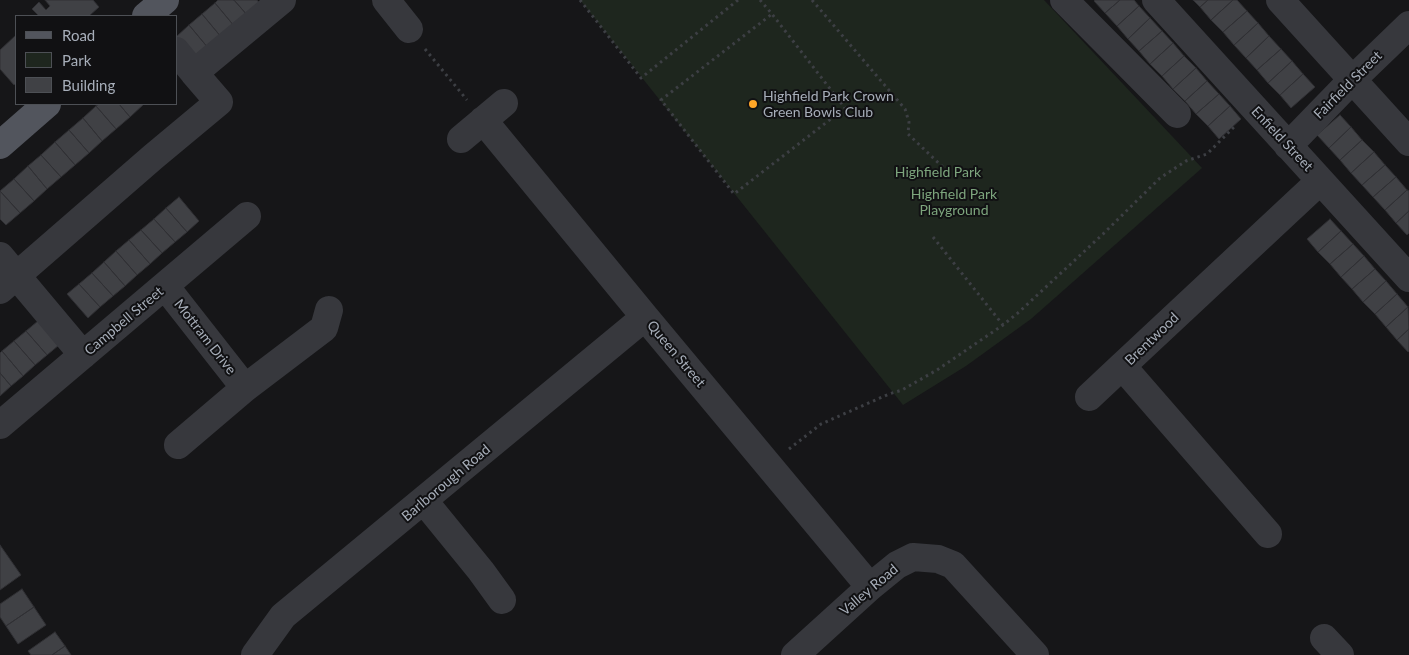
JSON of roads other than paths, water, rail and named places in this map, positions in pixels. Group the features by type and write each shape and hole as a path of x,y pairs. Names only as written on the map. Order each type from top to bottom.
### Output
{"main road":[{"path":"0,145 45,105"}],"street":[{"path":"194,73 282,0"},
{"path":"386,0 409,29"},
{"path":"1064,0 1177,114"},
{"name":"Enfield Street","path":"1156,0 1409,277"},
{"path":"1280,0 1409,142"},
{"name":"Fairfield Street","path":"1288,146 1409,25"},
{"path":"82,355 5,274 146,163 219,102 178,53"},
{"path":"461,139 504,103"},
{"name":"Queen Street","path":"483,120 870,587"},
{"name":"Brentwood","path":"1268,533 1122,366 1320,180"},
{"name":"Campbell Street","path":"0,425 248,216"},
{"name":"Mottram Drive","path":"166,286 245,388"},
{"name":"Barlborough Road","path":"262,652 283,616 645,317"},
{"name":"Mottram Drive","path":"178,445 245,388 331,326"},
{"path":"1089,397 1122,366"},
{"path":"424,500 490,565 502,600"},
{"name":"Valley Road","path":"795,655 870,587 897,565 913,557 938,559 953,565 1035,655"}],"place":[{"name":"Highfield Park Crown Green Bowls Club","path":"753,104"}],"park label":[{"name":"Highfield Park","path":"938,172"},
{"name":"Highfield Park Playground","path":"954,202"}]}
